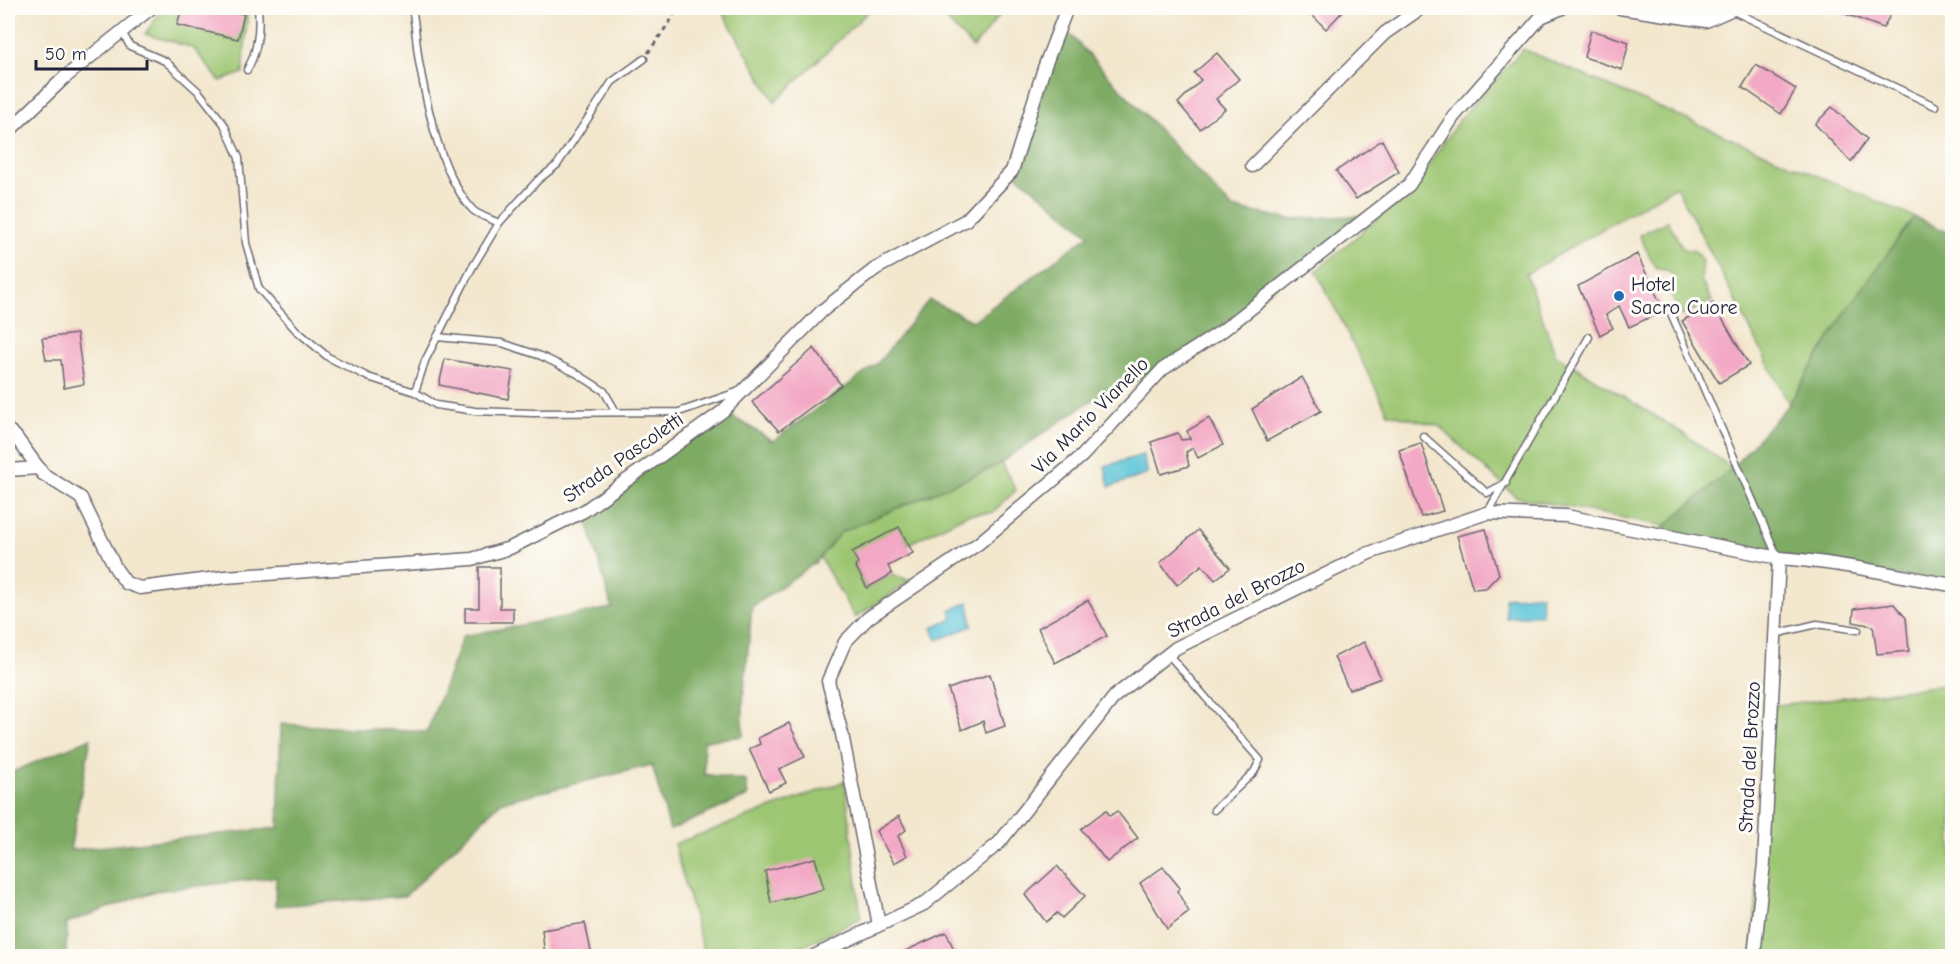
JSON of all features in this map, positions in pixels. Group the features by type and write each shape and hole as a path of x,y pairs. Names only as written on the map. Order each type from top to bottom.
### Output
{"street":[{"path":"8,132 64,78 151,8"},
{"name":"Strada Pascoletti","path":"8,430 43,474 81,498 126,583 140,588 225,577 472,559 510,548 584,511 723,411 823,310 875,269 966,220 1012,171 1044,68 1067,8"},
{"path":"1252,166 1385,33 1421,8"},
{"name":"Via Mario Vianello","path":"879,925 842,734 828,681 845,642 867,618 979,543 1082,456 1163,369 1222,331 1409,185 1454,116 1540,17 1562,8"},
{"path":"1620,8 1706,21 1732,8"},
{"path":"8,470 39,468"},
{"name":"Strada del Brozzo","path":"813,957 924,904 999,843 1115,696 1176,648 1369,553 1487,513 1566,516 1779,558 1838,565 1953,585"},
{"name":"Strada del Brozzo","path":"1754,957 1764,863 1779,558"}],"lane":[{"path":"247,70 257,44 258,8"},
{"path":"412,8 416,24 419,65 436,133 450,175 472,210 499,223"},
{"path":"1732,8 1935,106"},
{"path":"122,32 130,46 165,62 199,92 224,124 239,158 246,243 259,289 296,330 328,357 368,377 415,392 436,405 475,411 679,412 744,390"},
{"path":"415,392 424,361 472,268 499,223 538,180 557,165 612,82 644,59"},
{"path":"1670,311 1779,558"},
{"path":"437,336 502,343 541,356 576,373 604,391 616,412"},
{"path":"1487,513 1589,337"},
{"path":"1423,436 1487,492 1506,483"},
{"path":"1774,634 1816,624 1858,630"},
{"path":"1168,654 1260,760 1254,772 1214,810"}],"path":[{"path":"644,59 677,8"}],"green space":[{"path":"163,8 248,8 243,73 220,81 193,48 145,34"},
{"path":"720,8 872,8 775,102"},
{"path":"935,8 1005,8 973,48"},
{"path":"1060,24 1232,208 1290,219 1371,215 1163,369 1089,402 994,467 841,532 815,563 752,607 743,702 743,736 704,741 704,774 746,781 748,796 670,830 652,765 501,802 405,896 275,906 276,877 155,891 67,923 66,956 8,956 8,774 91,738 70,850 278,828 281,724 427,732 463,636 612,608 584,511 723,411 773,441 878,363 929,300 973,321 1089,235 1012,171"},
{"path":"1523,49 1914,217 1847,310 1789,404 1676,186 1526,274 1556,355 1684,434 1732,468 1665,526 1516,497 1439,426 1388,413 1316,271 1412,189 1459,120"},
{"path":"1914,217 1952,234 1952,585 1656,534 1732,468 1789,404 1847,310"},
{"path":"1668,221 1683,249 1695,251 1703,263 1701,281 1712,301 1682,316 1667,288 1672,284 1673,275 1666,270 1656,269 1639,235"},
{"path":"1001,462 1016,490 992,513 968,514 908,544 899,528 853,552 858,563 855,565 867,588 892,574 911,581 855,618 820,557 841,532"},
{"path":"1952,684 1952,956 1752,956 1771,706"},
{"path":"845,781 861,918 782,956 705,956 674,844"}],"water":[{"path":"1143,455 1148,474 1109,487 1105,466"},
{"path":"1541,594 1542,614 1506,618 1505,598"},
{"path":"969,602 972,626 937,640 932,628 953,619 950,610"}],"building":[{"path":"182,8 215,8 244,14 238,39 177,25"},
{"path":"1305,8 1346,8 1326,29"},
{"path":"1830,8 1894,8 1883,28"},
{"path":"1591,30 1629,42 1622,70 1584,57"},
{"path":"1217,53 1239,79 1216,99 1225,109 1200,129 1178,103 1201,80 1194,73"},
{"path":"1756,65 1796,89 1781,114 1742,87"},
{"path":"1832,107 1867,139 1851,162 1815,124"},
{"path":"1382,140 1399,172 1356,199 1336,171"},
{"name":"Hotel Sacro Cuore","path":"1637,254 1664,311 1629,327 1619,306 1606,315 1613,328 1600,335 1578,286"},
{"path":"1713,303 1749,365 1719,383 1682,321"},
{"path":"77,334 84,384 64,388 61,360 46,360 42,338"},
{"path":"814,348 841,385 779,431 752,402"},
{"path":"445,359 513,371 508,399 439,385"},
{"path":"1302,377 1321,411 1267,441 1252,409"},
{"path":"1209,418 1223,445 1198,458 1193,448 1186,452 1189,466 1161,474 1151,442 1178,433 1181,440 1190,439 1187,431"},
{"path":"1421,443 1443,511 1421,517 1399,450"},
{"path":"899,527 913,553 888,566 892,574 867,588 855,565 858,563 852,552"},
{"path":"1486,529 1499,574 1486,588 1473,589 1457,536"},
{"path":"1198,530 1230,568 1215,580 1202,565 1177,585 1160,563"},
{"path":"479,567 500,567 500,608 513,608 513,622 465,622 465,608 479,608"},
{"path":"1088,600 1107,636 1055,663 1038,628"},
{"path":"1894,604 1906,618 1909,651 1877,654 1873,626 1853,622 1854,609"},
{"path":"1364,642 1381,678 1349,690 1334,657"},
{"path":"990,674 1005,726 986,733 983,721 962,730 948,689"},
{"path":"789,723 805,757 779,769 786,783 769,791 749,749 760,744 758,738"},
{"path":"1106,810 1110,816 1117,811 1138,838 1107,862 1081,829"},
{"path":"899,816 906,830 898,836 907,856 894,863 876,831"},
{"path":"815,858 824,889 771,903 765,871"},
{"path":"1057,866 1085,896 1062,918 1057,913 1046,922 1025,895"},
{"path":"1163,867 1180,888 1177,891 1189,912 1167,929 1140,883"},
{"path":"585,923 592,956 545,956 542,930"},
{"path":"946,932 957,956 902,956 901,953"}],"place":[{"name":"Hotel Sacro Cuore","path":"1619,296"}]}
